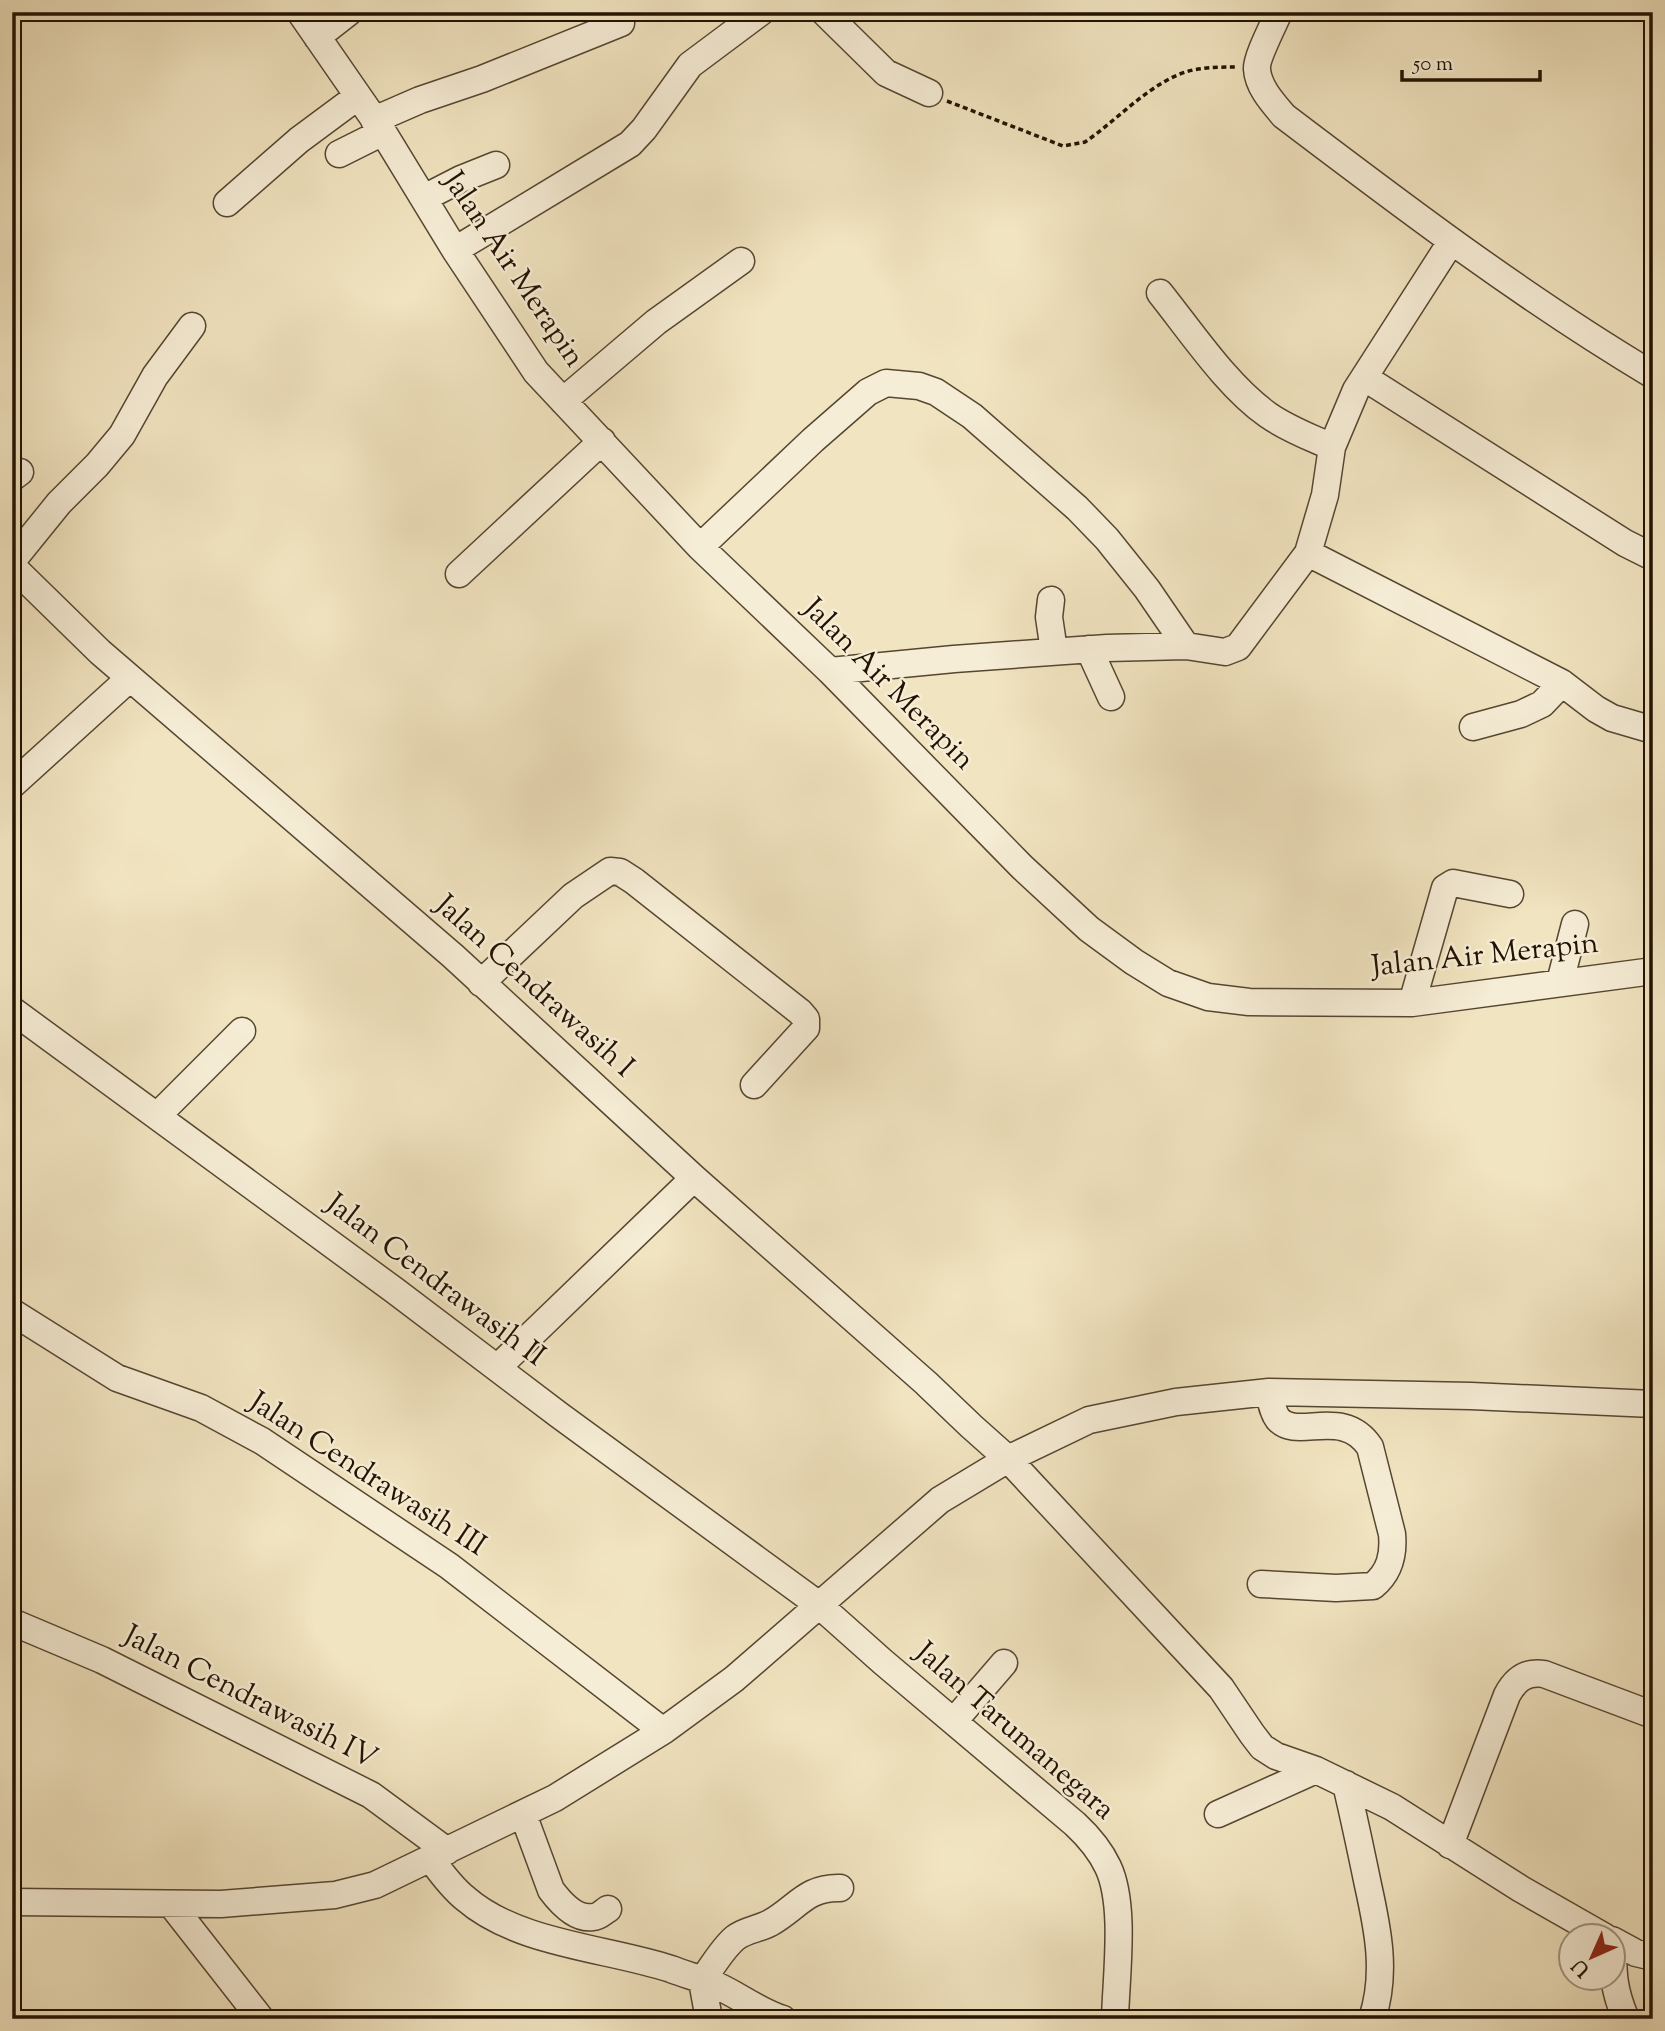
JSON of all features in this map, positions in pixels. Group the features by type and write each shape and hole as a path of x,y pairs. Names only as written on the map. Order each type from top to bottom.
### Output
{"street":[{"name":"Jalan Air Merapin","path":"300,12 378,126 455,250 536,372 700,547 830,671 1022,867 1089,929 1134,962 1168,983 1208,997 1249,1002 1412,1003 1653,971"},
{"path":"317,37 349,12"},
{"path":"455,250 630,144 690,65 761,12"},
{"path":"824,12 886,73 929,93"},
{"path":"1279,12 1256,66 1263,86 1284,116 1451,242 1653,375"},
{"path":"339,154 378,126 621,23"},
{"path":"227,203 299,140 357,97"},
{"path":"424,198 496,165"},
{"path":"830,671 1054,651 1186,646 1225,652 1238,647 1308,553 1325,495 1332,447 1356,390 1451,242"},
{"path":"563,401 656,322 741,261"},
{"path":"1160,293 1244,396 1292,430 1332,447"},
{"path":"17,578 59,503 97,465 121,435 155,376 192,326"},
{"path":"1365,378 1625,543 1653,557"},
{"path":"700,547 813,440 869,392 886,383 919,386 936,392 972,416 1077,508 1108,539 1186,646"},
{"path":"459,574 602,441"},
{"path":"1308,553 1562,683 1612,718 1653,730"},
{"name":"Jalan Cendrawasih I","path":"17,578 453,956 694,1178 1008,1459 1221,1688 1262,1746 1276,1756 1315,1770 1392,1807 1579,1923"},
{"path":"1051,600 1049,617 1054,651"},
{"path":"1089,649 1111,697"},
{"path":"12,785 130,678"},
{"path":"1473,727 1521,714 1542,704 1562,683"},
{"path":"481,983 573,896 610,870 620,873 634,881 806,1019 806,1028 754,1085"},
{"path":"1412,1003 1445,888 1453,883 1510,894"},
{"path":"1560,982 1576,924"},
{"name":"Jalan Cendrawasih II","path":"12,1010 819,1605"},
{"path":"157,1116 242,1031"},
{"path":"497,1368 694,1178"},
{"name":"Jalan Cendrawasih III","path":"12,1312 117,1378 201,1408 262,1441 449,1566 663,1731"},
{"path":"1261,1584 1336,1588 1373,1586 1389,1568 1393,1549 1392,1534 1370,1447 1364,1438 1339,1426 1296,1426 1283,1423 1274,1412 1269,1392"},
{"path":"12,1902 221,1904 335,1895 374,1885 555,1798 663,1731 734,1679 940,1500 1008,1459 1090,1420 1176,1402 1269,1392 1471,1396 1653,1404"},
{"name":"Jalan Tarumanegara","path":"819,1605 1090,1838 1110,1869 1117,1907 1115,2019"},
{"name":"Jalan Cendrawasih IV","path":"12,1622 102,1660 371,1795 439,1855 445,1878 466,1900 492,1917 518,1929 659,1966 711,1983 783,2019"},
{"path":"954,1721 1004,1663"},
{"path":"1450,1845 1507,1695 1520,1678 1535,1672 1544,1674 1653,1715"},
{"path":"1218,1814 1315,1770"},
{"path":"1346,1784 1379,1937 1381,1984 1372,2019"},
{"path":"523,1814 551,1890 557,1898 570,1909 588,1917 597,1916 608,1909"},
{"path":"709,2019 702,1981 734,1939 769,1923 820,1889 840,1888"},
{"path":"171,1904 261,2019"},
{"path":"1626,1948 1653,1957"},
{"path":"1616,1993 1626,2019"}],"path":[{"path":"929,93 1063,146 1085,142 1171,78 1192,70 1256,66"}]}
